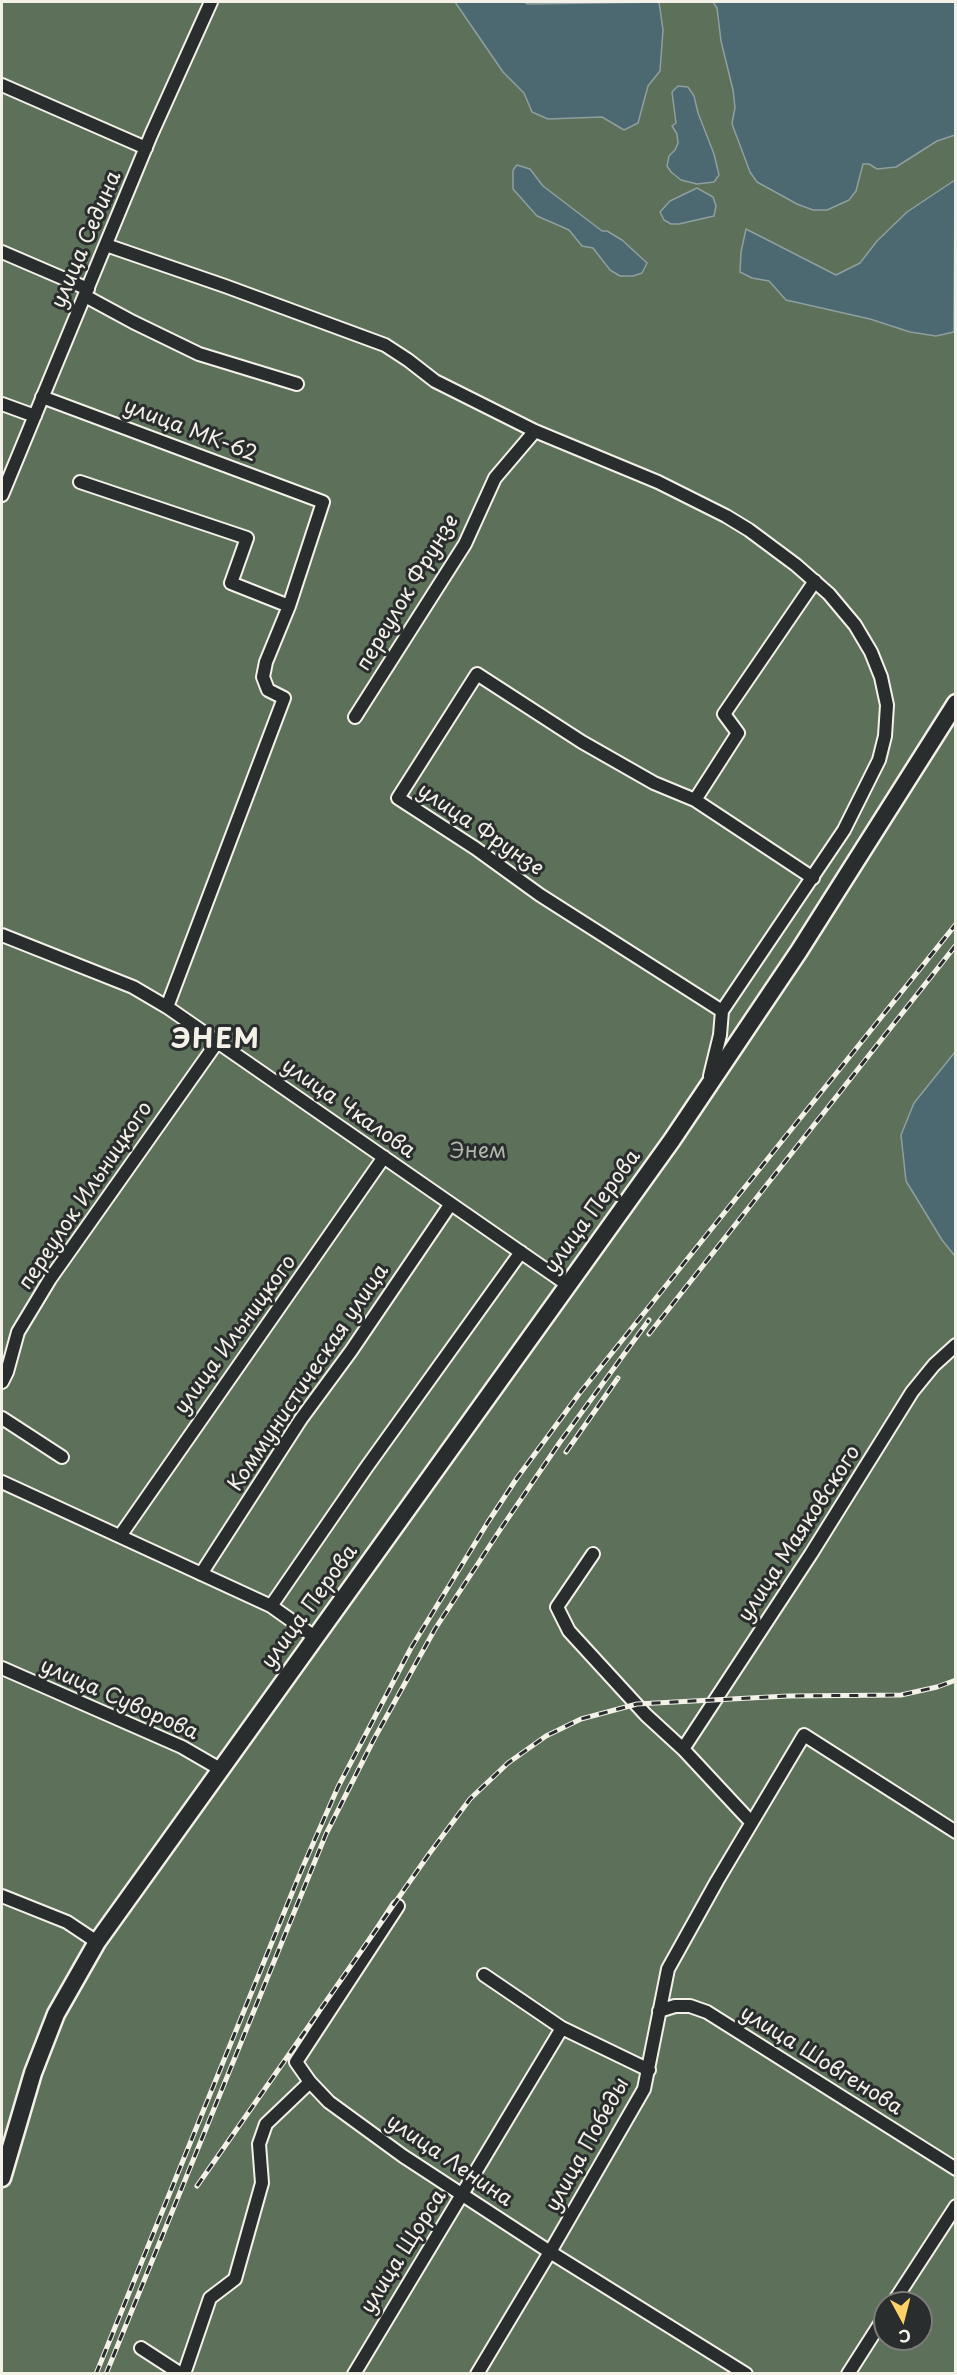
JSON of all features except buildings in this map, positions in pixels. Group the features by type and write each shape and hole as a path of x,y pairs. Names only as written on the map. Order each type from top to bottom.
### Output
{"highway":[{"name":"улица Перова","path":"2,2178 33,2073 56,2014 97,1942 707,1090 819,920 956,703"}],"street":[{"name":"улица Седина","path":"2,495 146,148 211,2"},
{"path":"2,85 146,148"},
{"name":"улица Перова","path":"106,245 236,289 385,345 435,381 535,431 658,482 726,516 759,537 815,581 855,625 871,652 881,676 886,705 885,736 879,760 843,830 813,878 722,1011 720,1035 707,1090"},
{"path":"2,252 86,292 133,322 199,354 297,384"},
{"name":"улица МК-62","path":"42,397 323,502 289,606"},
{"path":"2,404 35,416"},
{"name":"переулок Фрунзе","path":"355,717 465,544 495,478 535,431"},
{"path":"80,482 247,538 231,583 289,606 266,662 263,677 268,690 284,698 167,1007"},
{"path":"695,800 738,733 724,714 815,581"},
{"name":"улица Фрунзе","path":"722,1011 540,895 475,848 398,798 477,674 582,742 654,783 695,800 813,878"},
{"name":"улица Чкалова","path":"2,935 133,987 167,1007 568,1285"},
{"name":"переулок Ильницкого","path":"2,1382 18,1332 50,1279 218,1041"},
{"name":"улица Ильницкого","path":"120,1536 384,1157"},
{"name":"Коммунистическая улица","path":"201,1574 301,1419 351,1351 450,1205"},
{"name":"улица Перова","path":"271,1606 366,1468 521,1252"},
{"name":"улица Маяковского","path":"683,1749 811,1554 912,1392 934,1365 956,1345"},
{"path":"2,1418 62,1456"},
{"path":"2,1482 271,1606 316,1638"},
{"path":"593,1554 557,1607 569,1631 646,1715 683,1749 751,1822"},
{"name":"улица Суворова","path":"2,1668 182,1747 220,1769"},
{"name":"улица Победы","path":"477,2373 644,2089 668,1969 751,1822 804,1735 956,1832"},
{"path":"2,1896 68,1922 97,1942"},
{"name":"улица Ленина","path":"398,1906 296,2062 310,2082 329,2102 403,2156 550,2252 746,2373"},
{"path":"484,1975 562,2028 649,2070"},
{"name":"улица Шовгенова","path":"659,2012 675,2006 690,2006 707,2012 956,2169"},
{"name":"улица Щорса","path":"354,2373 562,2028"},
{"path":"141,2348 182,2373 210,2298 235,2279 262,2183 259,2144 266,2124 310,2082"},
{"path":"902,2291 956,2206"},
{"path":"848,2373 873,2334"}],"green space":[{"name":"Энем","path":"2,2 955,2 955,2373 2,2374"}],"water":[{"path":"455,2 524,2 528,4 659,2 663,30 660,71 648,86 638,123 624,130 602,117 548,119 532,112 524,93 503,72"},
{"path":"713,2 955,2 955,135 937,141 896,167 877,169 869,164 863,164 856,191 849,200 827,210 813,210 797,204 757,182 750,172 732,124 735,107 733,90 721,41 717,8"},
{"path":"678,86 688,87 694,96 719,175 714,182 697,184 681,180 667,166 669,156 678,143 677,134 672,126 676,123 672,92"},
{"path":"517,165 530,169 543,186 602,231 607,231 622,240 647,263 642,273 620,276 610,270 593,248 582,246 569,230 537,216 513,189 513,170"},
{"path":"955,180 954,332 936,336 910,332 870,319 786,300 769,281 752,278 740,272 746,229 836,275 860,263 877,241 907,212"},
{"path":"697,188 713,197 716,206 714,216 679,224 671,224 664,220 660,212 670,201"},
{"path":"955,1052 955,1256 942,1240 906,1181 901,1135 914,1103"}],"railway":[{"path":"96,2374 301,1871 338,1787 411,1648 517,1478 579,1394 956,924"},
{"path":"649,1334 956,945"},
{"path":"106,2374 326,1834 374,1739 435,1629 560,1442 649,1320"},
{"path":"566,1452 618,1378"},
{"path":"197,2186 470,1799 508,1763 546,1736 581,1719 637,1704 788,1696 901,1695 956,1680"}],"district":[{"name":"ЭНЕМ","path":"216,1041"}]}
